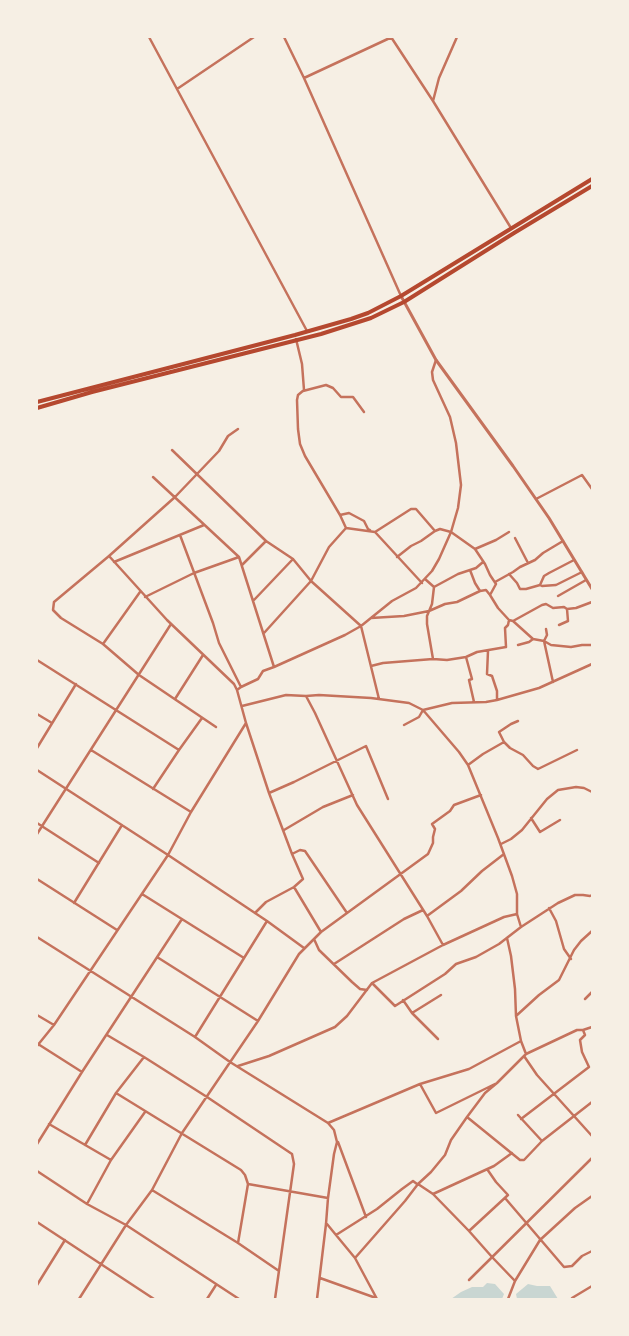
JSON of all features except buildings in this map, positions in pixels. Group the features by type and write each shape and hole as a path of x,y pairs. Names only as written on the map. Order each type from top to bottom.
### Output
{"highway":[{"path":"37,402 307,332 368,313 401,296 592,180"},
{"path":"37,408 99,390 297,341 371,318 404,302 592,186"},
{"path":"320,328 321,334"}],"street":[{"path":"149,37 307,332"},
{"path":"177,89 254,37"},
{"path":"284,37 304,78 401,296 436,360 536,499 592,589"},
{"path":"304,78 392,37 511,228"},
{"path":"433,101 439,78 458,37"},
{"path":"295,335 302,364 304,390 298,396 297,400 297,423 303,453 340,515 346,528"},
{"path":"237,690 258,679 263,671 345,635 361,626 392,601 422,583 439,559 451,532 458,508 461,485 456,443 450,417 433,380 432,372 436,360"},
{"path":"301,392 326,385 332,388 341,397 353,397 364,412"},
{"path":"216,727 138,675 103,644 61,618 53,610 54,602 109,556 175,497 219,451 228,436 238,429"},
{"path":"172,450 266,541 293,559 311,581 361,626 379,699"},
{"path":"536,499 582,475 592,489"},
{"path":"153,477 239,556 274,666"},
{"path":"346,528 374,532 411,509 416,509 435,531"},
{"path":"340,515 349,513 364,521 368,529 374,532 422,583"},
{"path":"114,562 204,525"},
{"path":"264,633 311,581 329,547 346,528"},
{"path":"396,557 435,531 440,529 451,532 475,550 483,562 496,586 490,595"},
{"path":"475,550 509,532"},
{"path":"180,535 219,643 241,687"},
{"path":"515,538 528,563"},
{"path":"242,565 266,541"},
{"path":"495,582 520,566 535,560 543,553 563,541"},
{"path":"109,556 140,592 171,624 231,680 237,690 269,793 303,879 294,887 266,902 255,913"},
{"path":"145,597 194,573 239,556"},
{"path":"254,600 293,559"},
{"path":"540,585 544,576 574,560"},
{"path":"434,587 458,574 476,568 483,562"},
{"path":"470,570 474,583 480,591"},
{"path":"509,574 520,589 526,589 540,585 556,585 582,572"},
{"path":"425,578 434,587"},
{"path":"558,596 586,580"},
{"path":"433,659 427,616 432,604 434,587"},
{"path":"371,618 404,616 429,611 445,604 457,602 480,591 486,590 498,608 509,620 513,620 546,604 553,608 564,607 567,609 576,608 592,602"},
{"path":"103,644 140,592"},
{"path":"559,625 568,621 567,609"},
{"path":"371,666 383,663 433,659 447,660 466,657 477,652 506,647 505,628 508,625 509,620"},
{"path":"513,620 533,640"},
{"path":"37,834 171,624"},
{"path":"546,629 547,635 544,641 554,682"},
{"path":"518,645 533,640 544,641 551,645 571,647 592,645"},
{"path":"488,651 487,674 492,676 497,691 497,700"},
{"path":"175,699 203,655"},
{"path":"466,657 472,679 468,680 474,702"},
{"path":"37,660 179,750"},
{"path":"404,725 419,717 423,710 452,703 486,702 497,700 539,688 592,664"},
{"path":"37,748 76,684"},
{"path":"242,706 286,695 319,695 379,699 409,703 423,710 459,752 468,765 501,844 512,876 517,894 517,914 520,926"},
{"path":"306,696 360,810 427,916 442,945"},
{"path":"37,714 52,724"},
{"path":"153,789 202,718"},
{"path":"518,721 499,732 504,742 510,748 522,755 538,769 577,750"},
{"path":"82,1072 38,1045 54,1025 168,854 246,723"},
{"path":"468,765 504,742"},
{"path":"269,793 366,746 388,799"},
{"path":"90,750 192,812"},
{"path":"37,770 168,854 304,948"},
{"path":"501,844 511,839 522,830 547,799 558,790 576,787 584,788 592,792"},
{"path":"283,830 331,803 353,795"},
{"path":"79,1299 126,1225 152,1190 182,1133 258,1021 299,954 321,932 428,854 432,849 435,829 432,824 450,811 454,805 481,796"},
{"path":"531,818 540,832 560,820"},
{"path":"37,823 99,863"},
{"path":"74,903 122,825"},
{"path":"292,854 302,850 305,851 347,913"},
{"path":"427,916 461,891 482,871 504,854"},
{"path":"37,879 117,930"},
{"path":"294,887 321,932"},
{"path":"142,894 244,958"},
{"path":"372,983 394,1006 445,974 456,964 476,957 507,938 520,926 549,908 575,895 592,895"},
{"path":"549,908 556,921 564,949 570,959"},
{"path":"334,964 404,920 423,910"},
{"path":"238,1066 269,1056 335,1027 347,1016 372,983 442,945 504,917 517,914"},
{"path":"37,1144 182,919"},
{"path":"195,1037 267,921"},
{"path":"516,1016 539,995 559,980 574,950 580,942 592,932"},
{"path":"37,937 195,1037 230,1062 328,1123 334,1130 337,1142 366,1217"},
{"path":"507,938 515,989 516,1016 525,1055 537,1075 592,1136"},
{"path":"314,939 319,950 360,989 367,990"},
{"path":"157,957 258,1021"},
{"path":"585,999 592,992"},
{"path":"412,1013 441,995"},
{"path":"403,1000 412,1013 438,1039"},
{"path":"37,1014 54,1025"},
{"path":"355,1258 405,1201 417,1184 431,1172 445,1155 451,1140 485,1093 525,1055 577,1030 592,1027"},
{"path":"521,1119 589,1067 582,1052 580,1040 585,1035 583,1030"},
{"path":"106,1035 207,1096 292,1154 294,1164 274,1299"},
{"path":"328,1123 420,1084 469,1069 521,1040"},
{"path":"85,1145 116,1093 144,1057"},
{"path":"420,1084 436,1113 497,1082"},
{"path":"116,1093 241,1170 245,1175 248,1184 238,1243"},
{"path":"467,1117 520,1160 524,1160 542,1142 592,1102"},
{"path":"87,1204 111,1160 145,1112"},
{"path":"518,1115 542,1142"},
{"path":"49,1124 111,1160"},
{"path":"317,1299 328,1198 337,1142"},
{"path":"433,1194 487,1169 512,1153"},
{"path":"469,1280 592,1158"},
{"path":"470,1231 508,1195 487,1169"},
{"path":"37,1171 87,1204 126,1225 216,1286 239,1299"},
{"path":"336,1235 366,1217 413,1182 433,1194 470,1231 515,1281"},
{"path":"248,1184 328,1198"},
{"path":"152,1190 238,1243 279,1271"},
{"path":"508,1299 515,1281 540,1240 575,1208 592,1196"},
{"path":"505,1198 564,1267 572,1266 582,1256 592,1251"},
{"path":"37,1222 154,1299"},
{"path":"326,1224 355,1258 376,1298"},
{"path":"37,1285 64,1240"},
{"path":"320,1278 376,1298"},
{"path":"207,1299 216,1286"},
{"path":"572,1298 592,1286"}],"shaded area":[{"path":"487,1283 495,1284 504,1294 502,1299 451,1299 472,1287 483,1287"},
{"path":"528,1284 550,1286 558,1299 517,1299 516,1294"}]}
